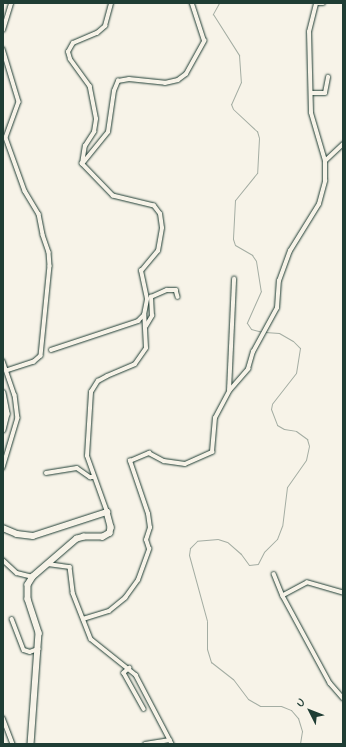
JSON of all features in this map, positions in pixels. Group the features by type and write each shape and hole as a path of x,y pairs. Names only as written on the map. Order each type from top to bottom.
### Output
{"street":[{"path":"3,30 11,3"},
{"path":"82,164 84,146 94,132 96,119 90,87 70,60 68,52 74,43 98,33 105,26 111,3"},
{"path":"82,164 108,132 114,91 118,81 129,79 165,82 178,80 186,74 204,40 192,3"},
{"path":"83,619 109,611 125,598 138,580 149,549 146,540 150,525 148,514 130,461 149,453 164,461 185,464 210,455 214,448 216,418 232,388 247,371 253,352 277,308 279,282 290,252 318,204 325,181 325,161 311,113 309,32 317,3 323,3"},
{"path":"3,49 19,102 6,138 25,191 39,214 43,235 49,252 50,266 41,356 34,362 6,371"},
{"path":"310,93 325,93 328,77"},
{"path":"325,161 343,144"},
{"path":"31,744 38,649 38,627 27,594 33,577 77,539 108,535 112,527 87,456 92,392 98,381 135,364 142,356 146,348 146,326 144,315 147,299 141,270 158,251 162,228 160,214 154,206 113,196 82,164"},
{"path":"230,394 234,279"},
{"path":"146,326 152,316 151,297 167,290 176,290 178,297"},
{"path":"51,350 65,348 138,321 144,315"},
{"path":"3,362 15,395 18,418 3,468"},
{"path":"3,393 6,414 3,430"},
{"path":"46,473 77,468 90,477 94,477"},
{"path":"3,528 16,534 33,536 107,512"},
{"path":"3,560 17,573 33,577"},
{"path":"48,564 70,567 71,582 83,619 95,643 130,668 139,680 171,742 145,744"},
{"path":"274,574 283,596 330,684 343,698"},
{"path":"283,596 307,583 343,593"},
{"path":"12,619 24,650 30,652 38,649"},
{"path":"130,668 124,674 144,709"},
{"path":"3,718 14,744"}],"waterway":[{"path":"219,3 213,14 239,55 241,82 231,104 233,109 257,131 259,138 257,173 235,200 233,239 235,245 252,255 256,261 261,291 247,323 251,329 262,332"},
{"path":"265,332 279,333 293,341 300,348 296,373 272,404 271,409 277,425 284,429 296,431 307,439 309,446 306,460 287,487 282,526 277,539 264,552 258,564 249,565 241,554 227,542 218,539 197,541 190,548 189,555 207,621 207,649 211,662 233,679 248,699 260,706 281,706 291,710 298,718 302,731 300,744"}]}
